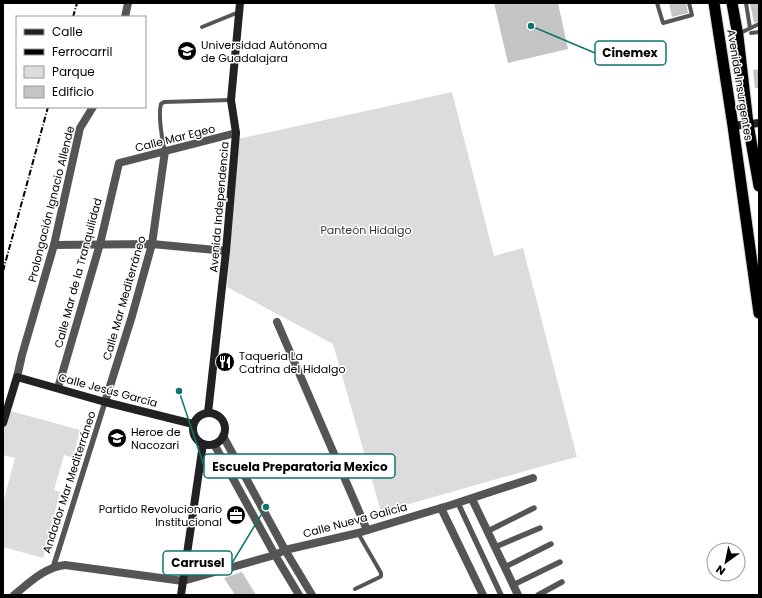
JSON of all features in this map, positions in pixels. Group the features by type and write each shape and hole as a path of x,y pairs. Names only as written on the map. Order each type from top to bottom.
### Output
{"highway":[{"name":"Avenida Insurgentes","path":"714,3 759,313"},
{"name":"Avenida Insurgentes","path":"731,4 754,123 759,186"}],"main road":[{"name":"Avenida Independencia","path":"208,413 226,251 236,133 231,100 240,7"},
{"path":"733,126 754,123"},
{"name":"Calle Jesús García","path":"16,377 105,402 193,424"},
{"name":"Prolongación Ignacio Allende","path":"3,423 16,377"},
{"path":"208,413 212,413 221,418 224,422 225,432 220,440 214,444 208,445 199,442 196,438 193,424 198,416 208,413"},
{"path":"181,595 203,444"}],"street":[{"path":"124,16 128,3"},
{"name":"Prolongación Ignacio Allende","path":"16,377 54,245 80,128 92,108"},
{"name":"Calle Mar Egeo","path":"119,163 236,133"},
{"name":"Calle Mar Mediterráneo","path":"105,402 132,316 152,244 165,151"},
{"name":"Calle Mar de la Tranquilidad","path":"58,388 100,244 119,163"},
{"path":"54,245 152,244 226,251"},
{"path":"277,322 367,530"},
{"name":"Andador Mar Mediterráneo","path":"53,568 105,402"},
{"path":"223,436 285,550 312,595"},
{"path":"214,444 275,555 299,595"},
{"name":"Calle Nueva Galicia","path":"183,581 275,555 285,550 358,533 472,499 533,478"},
{"path":"472,499 518,595"},
{"path":"458,503 501,595"},
{"path":"441,508 482,595"},
{"path":"488,531 534,508"},
{"path":"495,547 540,528"},
{"path":"505,567 550,544"},
{"path":"513,585 560,562"},
{"path":"14,595 53,568 65,565 183,581"},
{"path":"538,595 562,582"}],"lane":[{"path":"657,3 663,23 692,15 689,3"},
{"path":"746,3 750,28"},
{"path":"202,27 240,7"},
{"path":"738,34 759,24"},
{"path":"751,33 759,32"},
{"path":"165,151 162,138 161,104 164,102 231,100"},
{"path":"355,590 381,576 358,533"}],"green space":[{"name":"Panteón Hidalgo","path":"452,92 494,256 523,248 577,457 381,512 333,344 227,287 238,139"},
{"path":"7,410 80,430 73,458 64,455 54,490 60,492 43,558 3,547 3,503 15,458 3,455 3,426"}],"building":[{"path":"494,3 558,3 568,49 508,63"},
{"path":"669,3 686,3 688,13 672,17"},
{"path":"750,3 759,3 759,21 754,23"},
{"path":"759,69 759,88 755,88 753,70"},
{"path":"242,572 256,595 235,595 224,578"}],"railway":[{"path":"73,16 77,3"},
{"path":"3,271 48,108"}],"place":[{"name":"Cinemex","path":"531,26"},
{"name":"Universidad Autónoma de Guadalajara","path":"187,51"},
{"name":"Taqueria La Catrina del Hidalgo","path":"225,362"},
{"name":"Escuela Preparatoria Mexico","path":"179,391"},
{"name":"Heroe de Nacozari","path":"117,438"},
{"name":"Carrusel","path":"266,507"},
{"name":"Partido Revolucionario Institucional","path":"236,515"}]}
